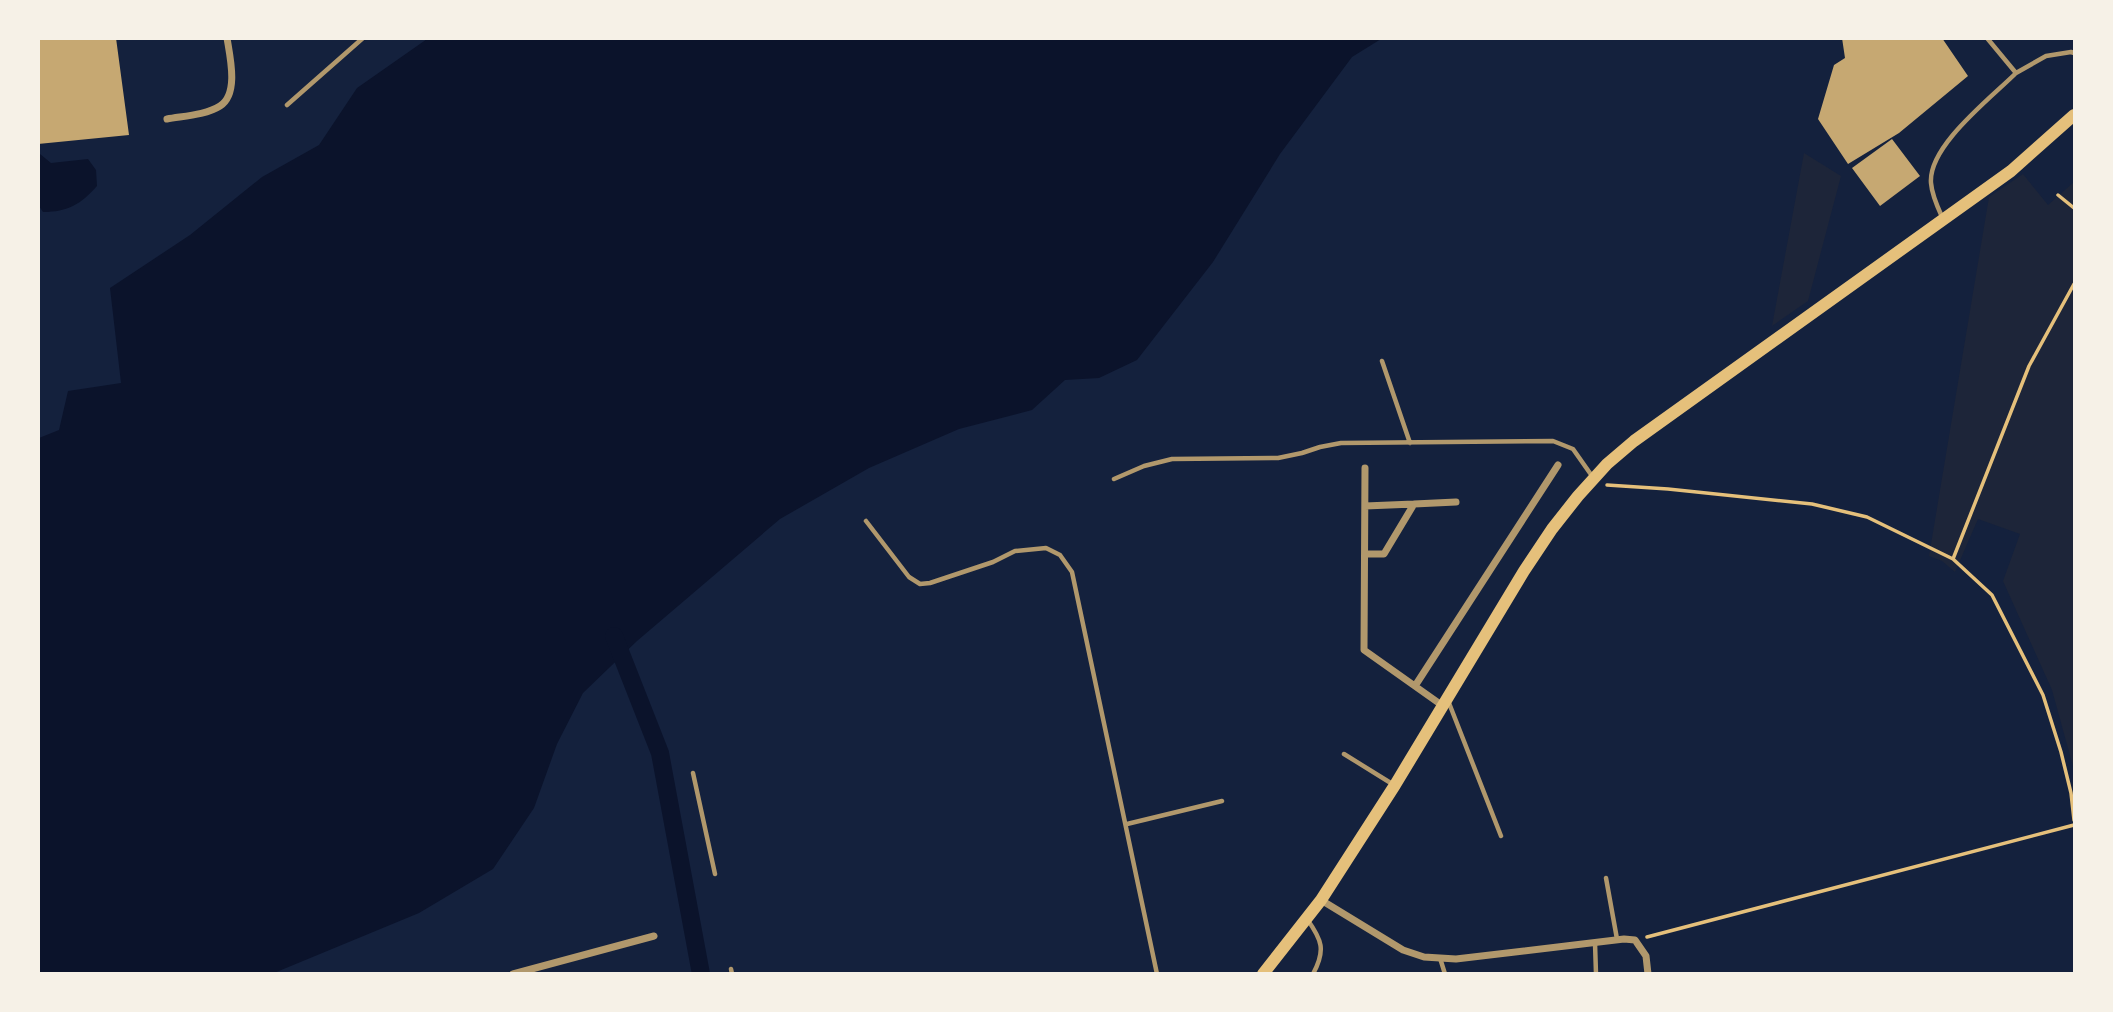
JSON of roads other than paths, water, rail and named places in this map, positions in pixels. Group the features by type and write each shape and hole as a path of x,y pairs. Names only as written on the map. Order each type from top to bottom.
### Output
{"main road":[{"path":"1263,974 1321,900 1395,786 1552,529 1607,464 1634,440 1943,221 2011,170 2074,115"}],"street":[{"path":"167,119 207,111 222,105 230,92 233,71 227,38"},
{"path":"1415,686 1558,465"},
{"path":"1365,468 1364,650 1415,686 1445,703"},
{"path":"1365,506 1456,502"},
{"path":"1365,554 1384,554 1414,504"},
{"path":"1321,900 1403,950 1424,957 1456,959 1595,942 1635,940 1646,956 1648,974"},
{"path":"513,974 654,936"}],"lane":[{"path":"287,105 363,38"},
{"path":"1987,38 2016,73"},
{"path":"1943,221 1934,198 1931,180 1935,159 1951,136 2016,73 2046,56 2074,53"},
{"path":"1382,361 1410,443"},
{"path":"1114,479 1144,466 1172,459 1278,458 1340,443 1553,441 1573,449 1591,481"},
{"path":"866,521 909,576 920,584 993,562 1015,551 1046,548 1060,555 1072,572 1157,974"},
{"path":"1445,703 1502,836"},
{"path":"1344,754 1395,786"},
{"path":"693,773 715,874"},
{"path":"1127,824 1222,801"},
{"path":"1606,878 1617,940"},
{"path":"1306,919 1320,937 1321,956 1316,972"},
{"path":"1595,942 1596,974"},
{"path":"1440,958 1445,974"}],"waterway":[{"path":"614,636 660,753 701,974"}]}
